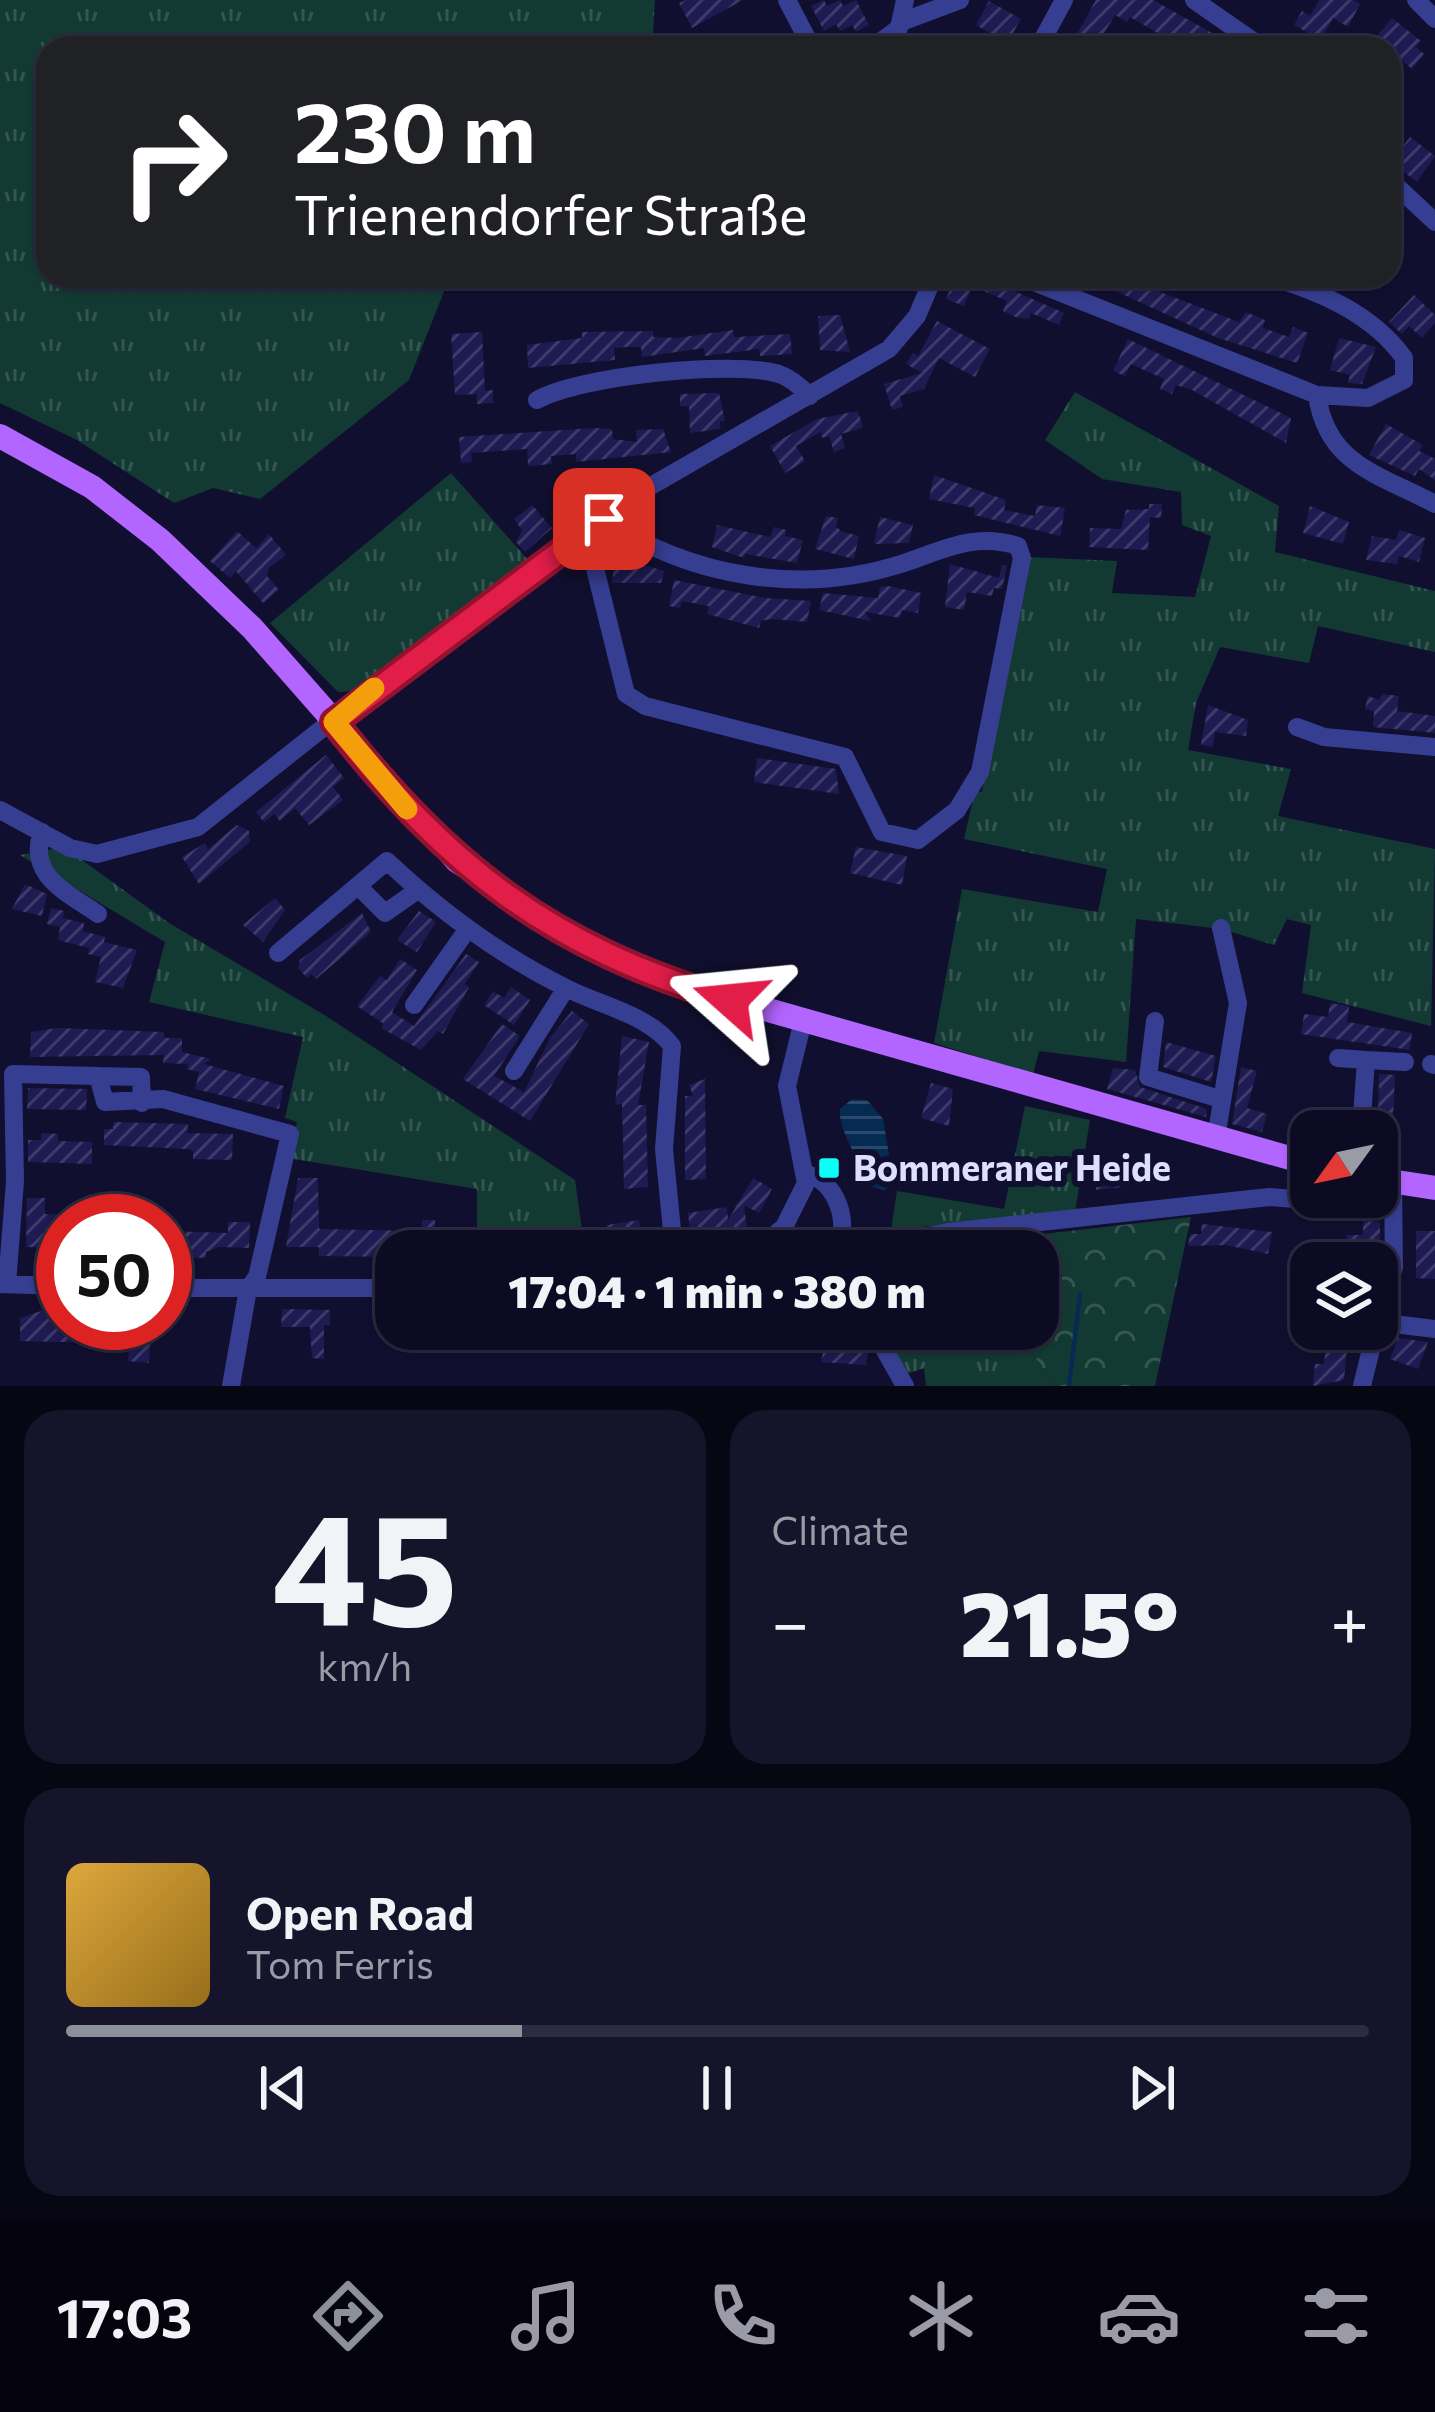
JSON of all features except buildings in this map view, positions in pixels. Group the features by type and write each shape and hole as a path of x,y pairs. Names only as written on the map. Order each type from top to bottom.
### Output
{"main road":[{"path":"0,436 77,478 160,540 252,628 434,838 513,900 572,937 647,972 803,1021 1290,1158"},
{"path":"1398,1182 1435,1188"}],"street":[{"path":"787,0 806,36"},
{"path":"904,21 905,0"},
{"path":"886,36 904,21 960,0"},
{"path":"1044,36 1064,0"},
{"path":"1194,0 1246,36"},
{"path":"1417,0 1435,19"},
{"path":"1401,189 1435,222"},
{"path":"0,810 70,848 98,854 174,837 221,812 604,519 679,468 810,396 900,339 930,288"},
{"path":"1049,288 1317,395 1382,395 1405,380 1404,358 1372,325 1334,301 1299,288"},
{"path":"537,400 558,388 692,372 777,373 810,396"},
{"path":"1317,395 1321,420 1337,450 1435,504"},
{"path":"582,536 590,548 626,694 645,706 845,758 882,832 918,841 956,809 980,772 1019,578 1018,546 958,541 905,563 808,580 746,575 658,550 604,519"},
{"path":"1297,727 1324,736 1435,747"},
{"path":"42,832 35,850 43,872 98,914"},
{"path":"278,953 387,861 415,892 467,931 566,988 660,1030 672,1046 664,1149 672,1230"},
{"path":"359,887 385,913 415,892"},
{"path":"1216,1138 1238,1003 1221,928"},
{"path":"413,1005 467,931"},
{"path":"514,1071 566,988"},
{"path":"781,1230 799,1202 806,1174 787,1086 803,1021"},
{"path":"1154,1021 1148,1077 1220,1099"},
{"path":"1338,1058 1405,1062"},
{"path":"1362,1110 1366,1060"},
{"path":"36,1285 3,1284 15,1181 13,1074 98,1076 105,1102 163,1099 290,1134 256,1277 248,1289 231,1386"},
{"path":"806,1174 822,1182 841,1208 846,1230"},
{"path":"966,1230 1269,1197 1290,1199"},
{"path":"192,1288 375,1288"},
{"path":"1398,1326 1435,1329"},
{"path":"885,1350 905,1386"},
{"path":"1362,1386 1371,1350"}],"green space":[{"path":"0,0 655,0 653,36 36,36 36,288 445,288 409,380 260,499 213,488 174,503 77,440 0,403"},
{"path":"1075,392 1279,506 1275,552 1435,591 1435,652 1318,626 1309,663 1220,647 1196,703 1188,750 1291,769 1278,816 1435,849 1431,1026 1302,993 1311,925 1287,919 1274,945 1222,929 1136,919 1126,1062 1039,1051 1033,1074 934,1043 962,889 1098,912 1107,869 964,839 975,791 982,792 1027,557 1117,561 1112,593 1195,597 1211,536 1182,525 1181,492 1102,479 1045,440"},
{"path":"451,473 530,562 357,691 338,692 270,623"},
{"path":"64,847 169,923 326,1016 575,1180 582,1230 477,1230 477,1189 288,1158 297,1122 285,1118 303,1037 149,1002 165,942 20,855"},
{"path":"1025,1106 1090,1120 1075,1212 891,1230 897,1191 1004,1209"},
{"path":"1191,1217 1155,1386 1054,1386 1031,1350 1059,1350 1059,1232"},
{"path":"893,1350 1031,1350 1054,1386 926,1386 924,1368 907,1374"}],"water":[{"path":"852,1099 867,1100 883,1119 893,1179 885,1191 873,1187 842,1126 840,1109"}],"waterway":[{"path":"1069,1386 1080,1295"}],"slow traffic":[{"path":"374,688 334,722 407,809"}],"place":[{"name":"Bommeraner Heide","path":"829,1168"}],"route":[{"path":"604,519 334,722 423,828 475,874 572,937 671,981 730,1000"}]}
